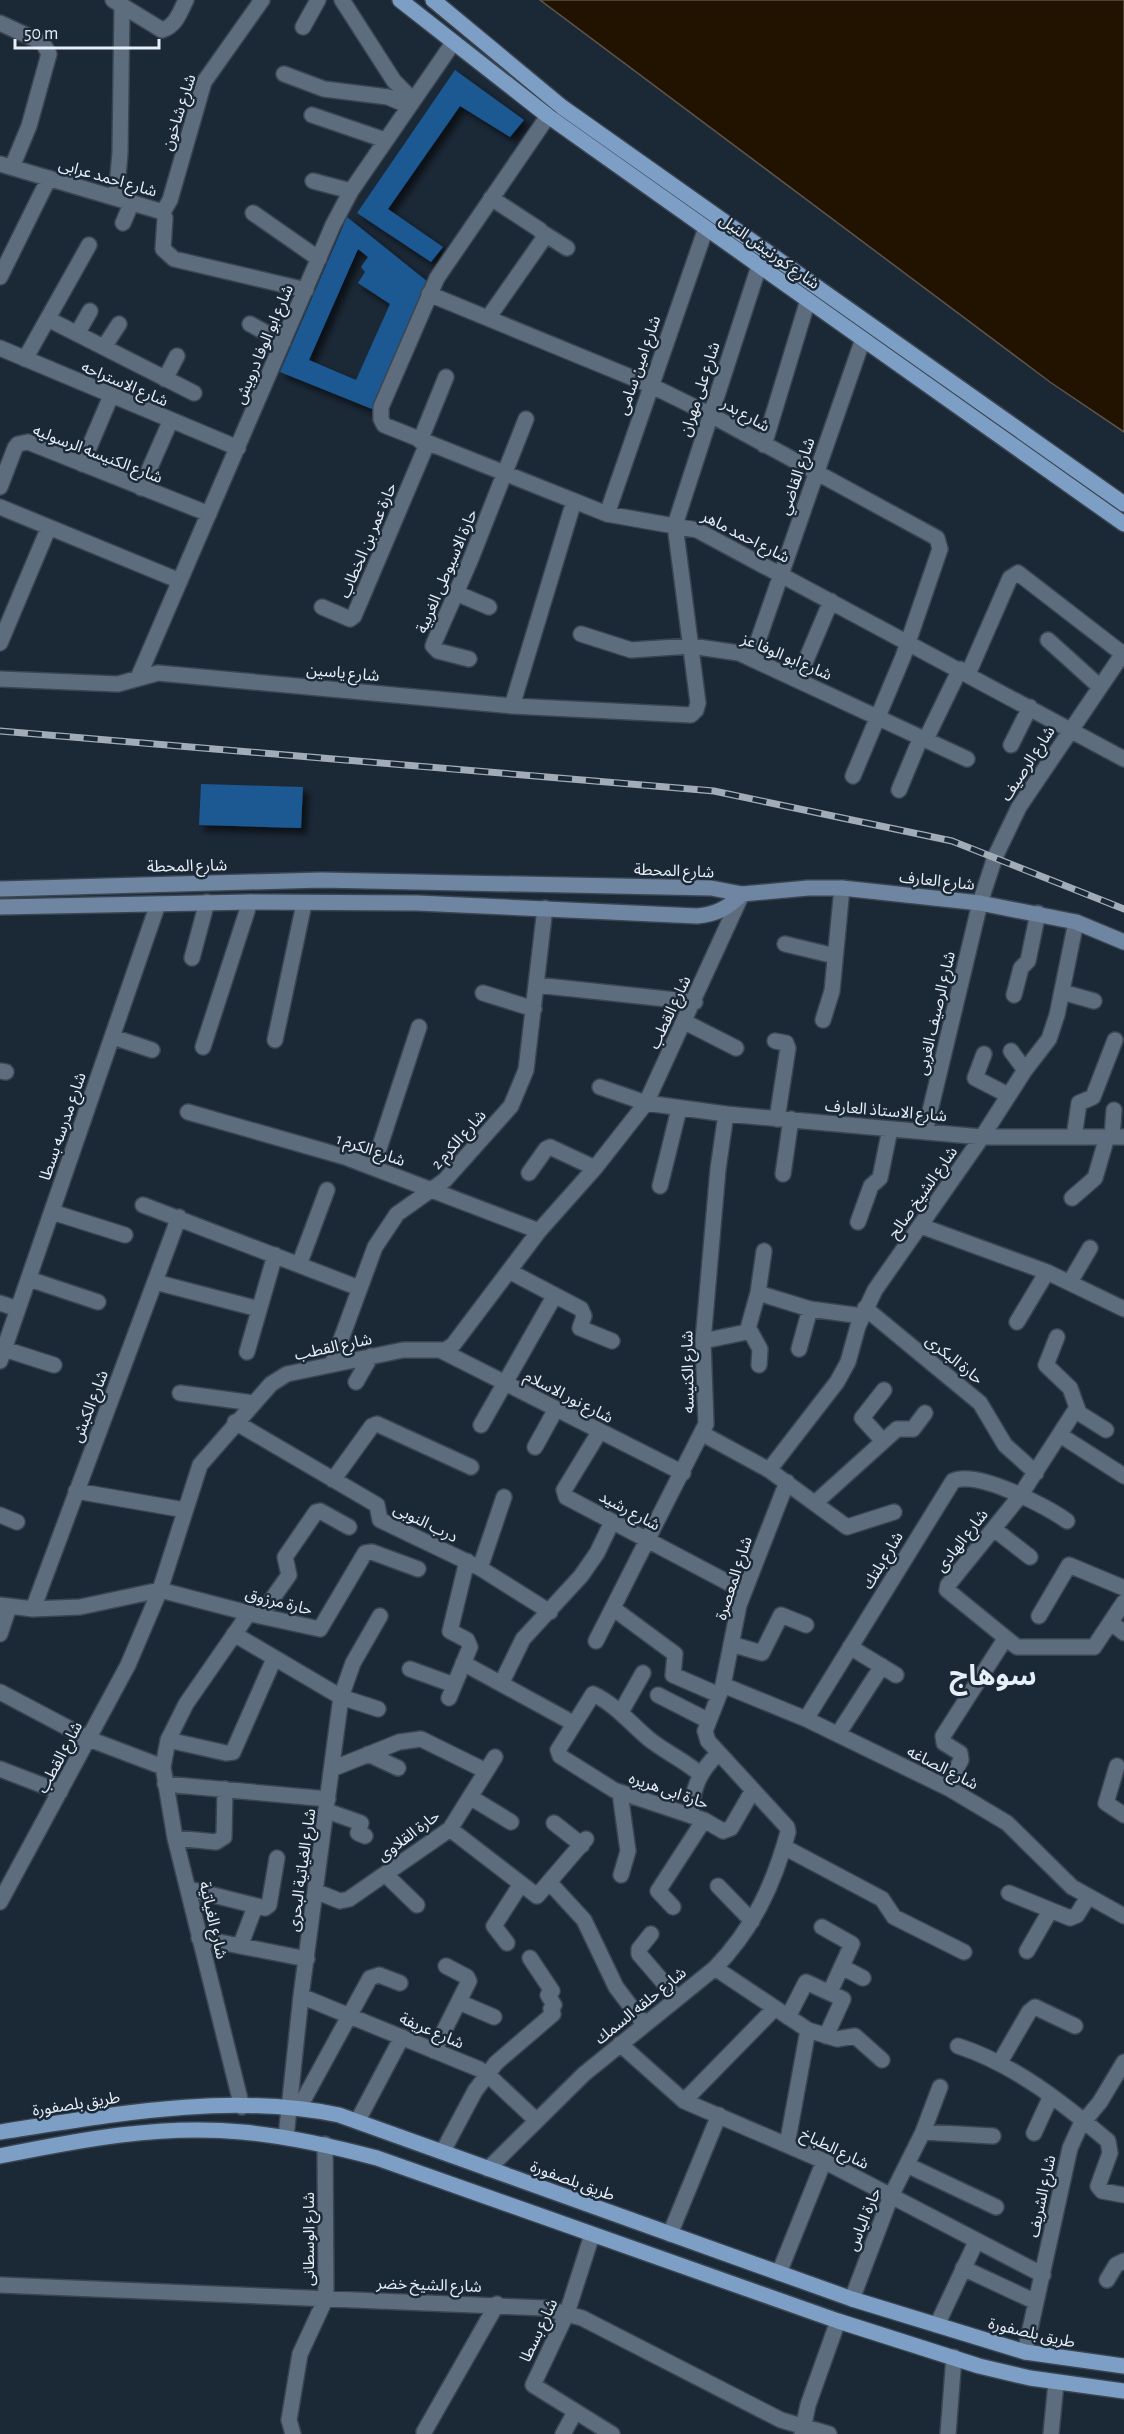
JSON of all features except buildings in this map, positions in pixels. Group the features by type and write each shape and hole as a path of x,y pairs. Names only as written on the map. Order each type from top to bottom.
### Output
{"main road":[{"name":"شارع كورنيش النيل","path":"400,0 548,116 1124,524"},
{"name":"شارع كورنيش النيل","path":"432,0 562,107 1124,504"},
{"name":"طريق بلصفورة","path":"0,2132 124,2113 242,2107 294,2108 358,2121 852,2299 1025,2352 1124,2366"},
{"path":"0,2156 77,2140 127,2135 219,2131 286,2137 325,2144 377,2158 838,2321 1004,2373 1056,2383 1124,2391"}],"street":[{"path":"117,3 162,30 170,28 175,22 186,0"},
{"name":"شارع شاخون","path":"163,212 170,200 204,82 262,0"},
{"path":"303,27 318,0"},
{"path":"342,0 394,81 411,103"},
{"path":"116,198 120,153 117,3"},
{"path":"0,23 43,43 49,54 29,126 6,165"},
{"name":"شارع ابو الوفا درويش","path":"138,678 333,225 351,191 453,43"},
{"path":"284,74 324,89 388,97 411,103"},
{"path":"312,115 385,140"},
{"name":"شارع احمد ماهر","path":"548,116 446,262 429,294 380,413 384,425 607,514 697,530 1071,728 1124,759"},
{"name":"شارع احمد عرابى","path":"6,165 163,212 165,218 163,249 174,259 306,290"},
{"path":"0,277 50,178"},
{"path":"313,181 351,191"},
{"path":"491,198 567,248"},
{"path":"123,223 132,202"},
{"path":"253,213 319,259"},
{"name":"شارع امين سامى","path":"607,514 706,228"},
{"path":"488,318 542,242 543,233"},
{"path":"25,359 89,246"},
{"name":"شارع على مهران","path":"675,525 709,414 759,266"},
{"name":"شارع بدر","path":"429,294 650,385 709,414 937,538 940,549 903,657 853,776"},
{"path":"764,445 808,300"},
{"path":"77,334 90,311"},
{"path":"48,319 194,393"},
{"path":"104,347 119,324"},
{"path":"250,324 283,342"},
{"name":"شارع القاضي","path":"752,658 862,339"},
{"name":"شارع الاستراحه","path":"0,348 170,422 238,448"},
{"path":"165,379 177,356"},
{"path":"423,442 446,377"},
{"path":"82,464 111,396"},
{"name":"حارة الاسيوطى الغربية","path":"469,659 438,651 433,646 506,474 526,419"},
{"path":"141,488 170,422"},
{"name":"شارع الكنيسه الرسوليه","path":"0,486 15,448 23,441 209,514"},
{"name":"حارة عمر بن الخطاب","path":"322,607 350,619 354,616 423,442"},
{"path":"512,706 574,501"},
{"path":"0,507 180,581"},
{"path":"675,525 691,646"},
{"path":"0,643 49,527"},
{"path":"899,790 923,738 964,672 1010,578 1018,573 1124,653"},
{"path":"456,593 489,607"},
{"path":"798,679 831,601"},
{"name":"شارع ابو الوفا عز","path":"581,634 631,650 691,646 726,649 752,658 967,759"},
{"path":"1048,640 1100,687"},
{"name":"شارع ياسين","path":"0,679 118,684 159,673 512,706 684,716 691,715 698,703 691,646"},
{"name":"شارع الرصيف","path":"980,903 995,857 1019,807 1124,653"},
{"path":"1011,745 1030,707"},
{"name":"شارع المحطة","path":"0,889 321,880 711,888 741,894"},
{"name":"شارع العارف","path":"741,894 808,888 842,888 980,903 1076,922 1124,942"},
{"path":"822,1020 832,991 842,888"},
{"path":"0,907 207,902 417,903 697,916 714,914 729,906 741,894"},
{"name":"شارع القطب","path":"0,1902 4,1886 60,1792 128,1665 160,1590 200,1465 271,1384 287,1374 403,1350 440,1350 453,1345 539,1231 595,1168 646,1103 695,1002 741,894"},
{"path":"192,958 207,902"},
{"path":"203,1047 250,902"},
{"name":"شارع الرصيف الغربى","path":"925,1132 980,903"},
{"name":"شارع مدرسه بسطا","path":"2,1355 158,904"},
{"path":"275,1040 304,904"},
{"name":"شارع الكرم 2","path":"332,1364 384,1230 397,1214 445,1180 511,1106 526,1070 545,908"},
{"path":"1014,995 1021,968 1028,961 1038,913"},
{"name":"شارع الشيخ صالح","path":"769,1470 843,1372 864,1312 1008,1095 1049,1039 1062,992 1076,922"},
{"path":"785,944 835,956"},
{"path":"536,985 695,1002"},
{"path":"1062,992 1094,1001"},
{"path":"483,993 534,1009"},
{"path":"685,1022 736,1048"},
{"path":"373,1167 419,1027"},
{"path":"112,1037 152,1050"},
{"path":"1074,1137 1079,1103 1093,1097 1115,1040"},
{"path":"775,1041 784,1042 788,1048 783,1174"},
{"path":"1011,1051 1025,1070"},
{"path":"984,1054 975,1078 1008,1095"},
{"name":"شارع الاستاذ العارف","path":"600,1087 646,1103 726,1114 982,1137 1114,1137"},
{"path":"660,1186 679,1109"},
{"path":"1072,1197 1095,1178 1114,1137 1114,1110"},
{"name":"شارع الكرم 1","path":"188,1112 373,1167 539,1231"},
{"name":"شارع الكنيسه","path":"596,1641 703,1434 706,1424 703,1341 718,1168 726,1114"},
{"path":"858,1222 871,1186 880,1178 890,1129"},
{"path":"529,1173 546,1149 550,1147 595,1168"},
{"path":"299,1265 327,1190"},
{"path":"143,1205 360,1288"},
{"path":"52,1212 125,1235"},
{"name":"شارع الكبش","path":"33,1609 179,1217"},
{"path":"921,1226 1047,1272 1124,1309"},
{"path":"1070,1282 1090,1248"},
{"path":"703,1341 742,1335 749,1329 758,1293 764,1251"},
{"path":"247,1352 275,1255"},
{"path":"509,1270 584,1312 580,1328 612,1341"},
{"path":"1017,1322 1047,1272"},
{"path":"28,1279 98,1302"},
{"path":"155,1282 259,1309"},
{"path":"758,1293 810,1309 864,1312"},
{"path":"481,1425 555,1295"},
{"path":"0,1303 18,1309"},
{"path":"800,1349 810,1309"},
{"name":"حارة البكرى","path":"864,1312 980,1403 1005,1445 1036,1473"},
{"path":"749,1329 760,1349 759,1365"},
{"path":"1057,1337 1046,1365 1070,1388 1076,1409 1084,1417 1106,1430"},
{"name":"شارع نور الاسلام","path":"440,1350 683,1473"},
{"path":"2,1355 54,1365"},
{"path":"356,1382 371,1356"},
{"path":"884,1390 862,1418 884,1441"},
{"path":"180,1393 253,1403"},
{"path":"535,1447 556,1409"},
{"name":"شارع الهادى","path":"1076,1409 1020,1496 948,1585 947,1590 1005,1639 1025,1649 1088,1649 1118,1628 1124,1602"},
{"path":"815,1503 899,1427 913,1429 926,1413"},
{"name":"درب النوبى","path":"236,1422 377,1505 380,1520 473,1565 550,1612"},
{"path":"333,1480 372,1426 377,1424 471,1467"},
{"name":"شارع رشيد","path":"600,1431 564,1493 612,1522 744,1591"},
{"path":"703,1434 769,1470 847,1527 894,1512"},
{"path":"1060,1435 1124,1476"},
{"name":"شارع بلتك","path":"806,1719 953,1481 957,1479 974,1481 1020,1496"},
{"name":"شارع المعصرة","path":"709,1721 721,1690 744,1591 787,1482"},
{"path":"76,1491 185,1510"},
{"path":"1020,1496 1046,1506 1068,1521"},
{"path":"410,1669 451,1691 469,1642 452,1633 450,1629 473,1565 504,1497"},
{"name":"شارع الغياتية","path":"242,2107 175,1838 163,1767 168,1740 186,1704 234,1635 288,1575 285,1557 315,1513 321,1511 349,1527"},
{"path":"0,1515 17,1522"},
{"path":"501,1684 523,1639 550,1612 591,1562 612,1522"},
{"path":"994,1528 1030,1557"},
{"name":"حارة مرزوق","path":"160,1590 320,1629 362,1557 369,1552 418,1569"},
{"path":"1039,1616 1069,1564 1124,1588"},
{"path":"0,1634 4,1606 33,1609 80,1607 160,1590"},
{"name":"شارع الصاغه","path":"614,1609 675,1654 673,1675 806,1719 946,1787 1007,1823 1063,1879 1088,1897 1124,1916"},
{"name":"شارع الغياتية البحرى","path":"286,2137 294,2108 301,1996 341,1697 353,1664 380,1616"},
{"path":"731,1644 762,1653 781,1616 806,1624"},
{"path":"234,1635 341,1697 378,1709"},
{"path":"946,1787 961,1760 960,1753 944,1743 943,1736 1005,1639"},
{"path":"850,1647 896,1675"},
{"path":"168,1740 226,1753 233,1752 274,1659"},
{"path":"463,1663 573,1723 593,1694 621,1713 649,1739 681,1758 700,1774"},
{"path":"838,1734 882,1666"},
{"path":"621,1713 643,1673"},
{"path":"0,1692 89,1739 163,1767"},
{"path":"658,1695 709,1721 705,1736 787,1827 784,1847 882,1899 894,1917 964,1952"},
{"name":"حارة ابى هريره","path":"573,1723 558,1754 620,1793 698,1818 723,1831 729,1829 753,1790"},
{"path":"332,1769 399,1742 421,1739 486,1771"},
{"path":"673,1907 657,1891 698,1818 692,1794 700,1774 719,1753"},
{"path":"368,1754 398,1768"},
{"name":"حارة القلاوى","path":"315,1891 343,1901 450,1829 495,1757"},
{"path":"1117,1766 1106,1803 1124,1815"},
{"path":"0,1769 60,1792"},
{"path":"165,1784 327,1805 361,1823 358,1833 365,1836"},
{"path":"175,1838 216,1842 224,1837 225,1790"},
{"path":"620,1793 628,1851 621,1875"},
{"path":"470,1797 511,1821"},
{"path":"450,1829 537,1896 584,1842 554,1823"},
{"name":"شارع حلقه السمك","path":"488,2169 536,2120 620,2044 675,1997 715,1968 730,1952 752,1922 773,1879 784,1847"},
{"path":"189,1889 265,1908 269,1905 277,1858"},
{"path":"385,1874 417,1905"},
{"path":"550,1883 592,1932 611,1978 644,2024"},
{"path":"507,1943 495,1931 495,1926 521,1884"},
{"path":"718,1886 752,1922"},
{"path":"1009,1893 1070,1918 1077,1915 1088,1897"},
{"path":"241,1944 255,1907"},
{"path":"1027,1951 1050,1911"},
{"path":"822,1927 852,1944 830,1992"},
{"path":"651,1934 639,1948 639,1954 675,1997"},
{"path":"199,1938 241,1944 307,1959"},
{"path":"443,2151 487,2074 505,2054 554,2014 551,2009 554,2005 548,1995 552,1991 530,1958"},
{"path":"435,2051 469,1979 446,1966"},
{"path":"842,1966 863,1978"},
{"path":"715,1968 808,2030 840,2039 855,2036 882,2060"},
{"path":"294,2108 372,1976 380,1975 400,1983"},
{"path":"684,2101 781,2012 806,1982 844,2001 826,2036"},
{"name":"شارع عريفة","path":"301,1996 349,2014 487,2074 536,2120"},
{"path":"459,2002 494,2017"},
{"path":"1000,2062 1029,2012 1035,2007 1075,2026"},
{"path":"787,2145 808,2030"},
{"path":"358,2121 402,2037"},
{"name":"شارع الطباخ","path":"620,2044 684,2101 824,2161 1043,2275"},
{"path":"958,2046 1000,2062 1051,2096 1110,2144 1110,2153 1098,2182 1099,2188 1124,2195"},
{"name":"شارع الشريف","path":"1025,2352 1070,2148 1084,2121 1100,2102 1124,2062"},
{"name":"حارة الياس","path":"852,2299 891,2196 923,2132 940,2087"},
{"path":"1034,2133 1051,2096"},
{"path":"670,2234 718,2115"},
{"path":"923,2132 993,2136"},
{"name":"شارع الوسطانى","path":"292,2434 289,2420 300,2354 326,2298 325,2144"},
{"path":"779,2273 824,2161"},
{"path":"907,2165 996,2207"},
{"name":"شارع بسطا","path":"592,2235 567,2313 533,2385 612,2434"},
{"path":"937,2325 976,2241"},
{"path":"1107,2280 1116,2265 1124,2261"},
{"path":"963,2268 1036,2302"},
{"name":"شارع الشيخ خضر","path":"0,2285 497,2304 544,2308 582,2318 803,2431 829,2434"},
{"path":"424,2432 497,2304"},
{"path":"803,2431 808,2405 838,2321"},
{"path":"948,2434 954,2357"},
{"path":"1051,2434 1056,2383"},
{"path":"563,2434 575,2412"}],"shaded area":[{"path":"540,0 1124,0 1124,432 1050,382"}],"railway":[{"path":"0,731 714,791 952,841 1124,909"}],"district":[{"name":"سوهاج","path":"993,1675"}]}
